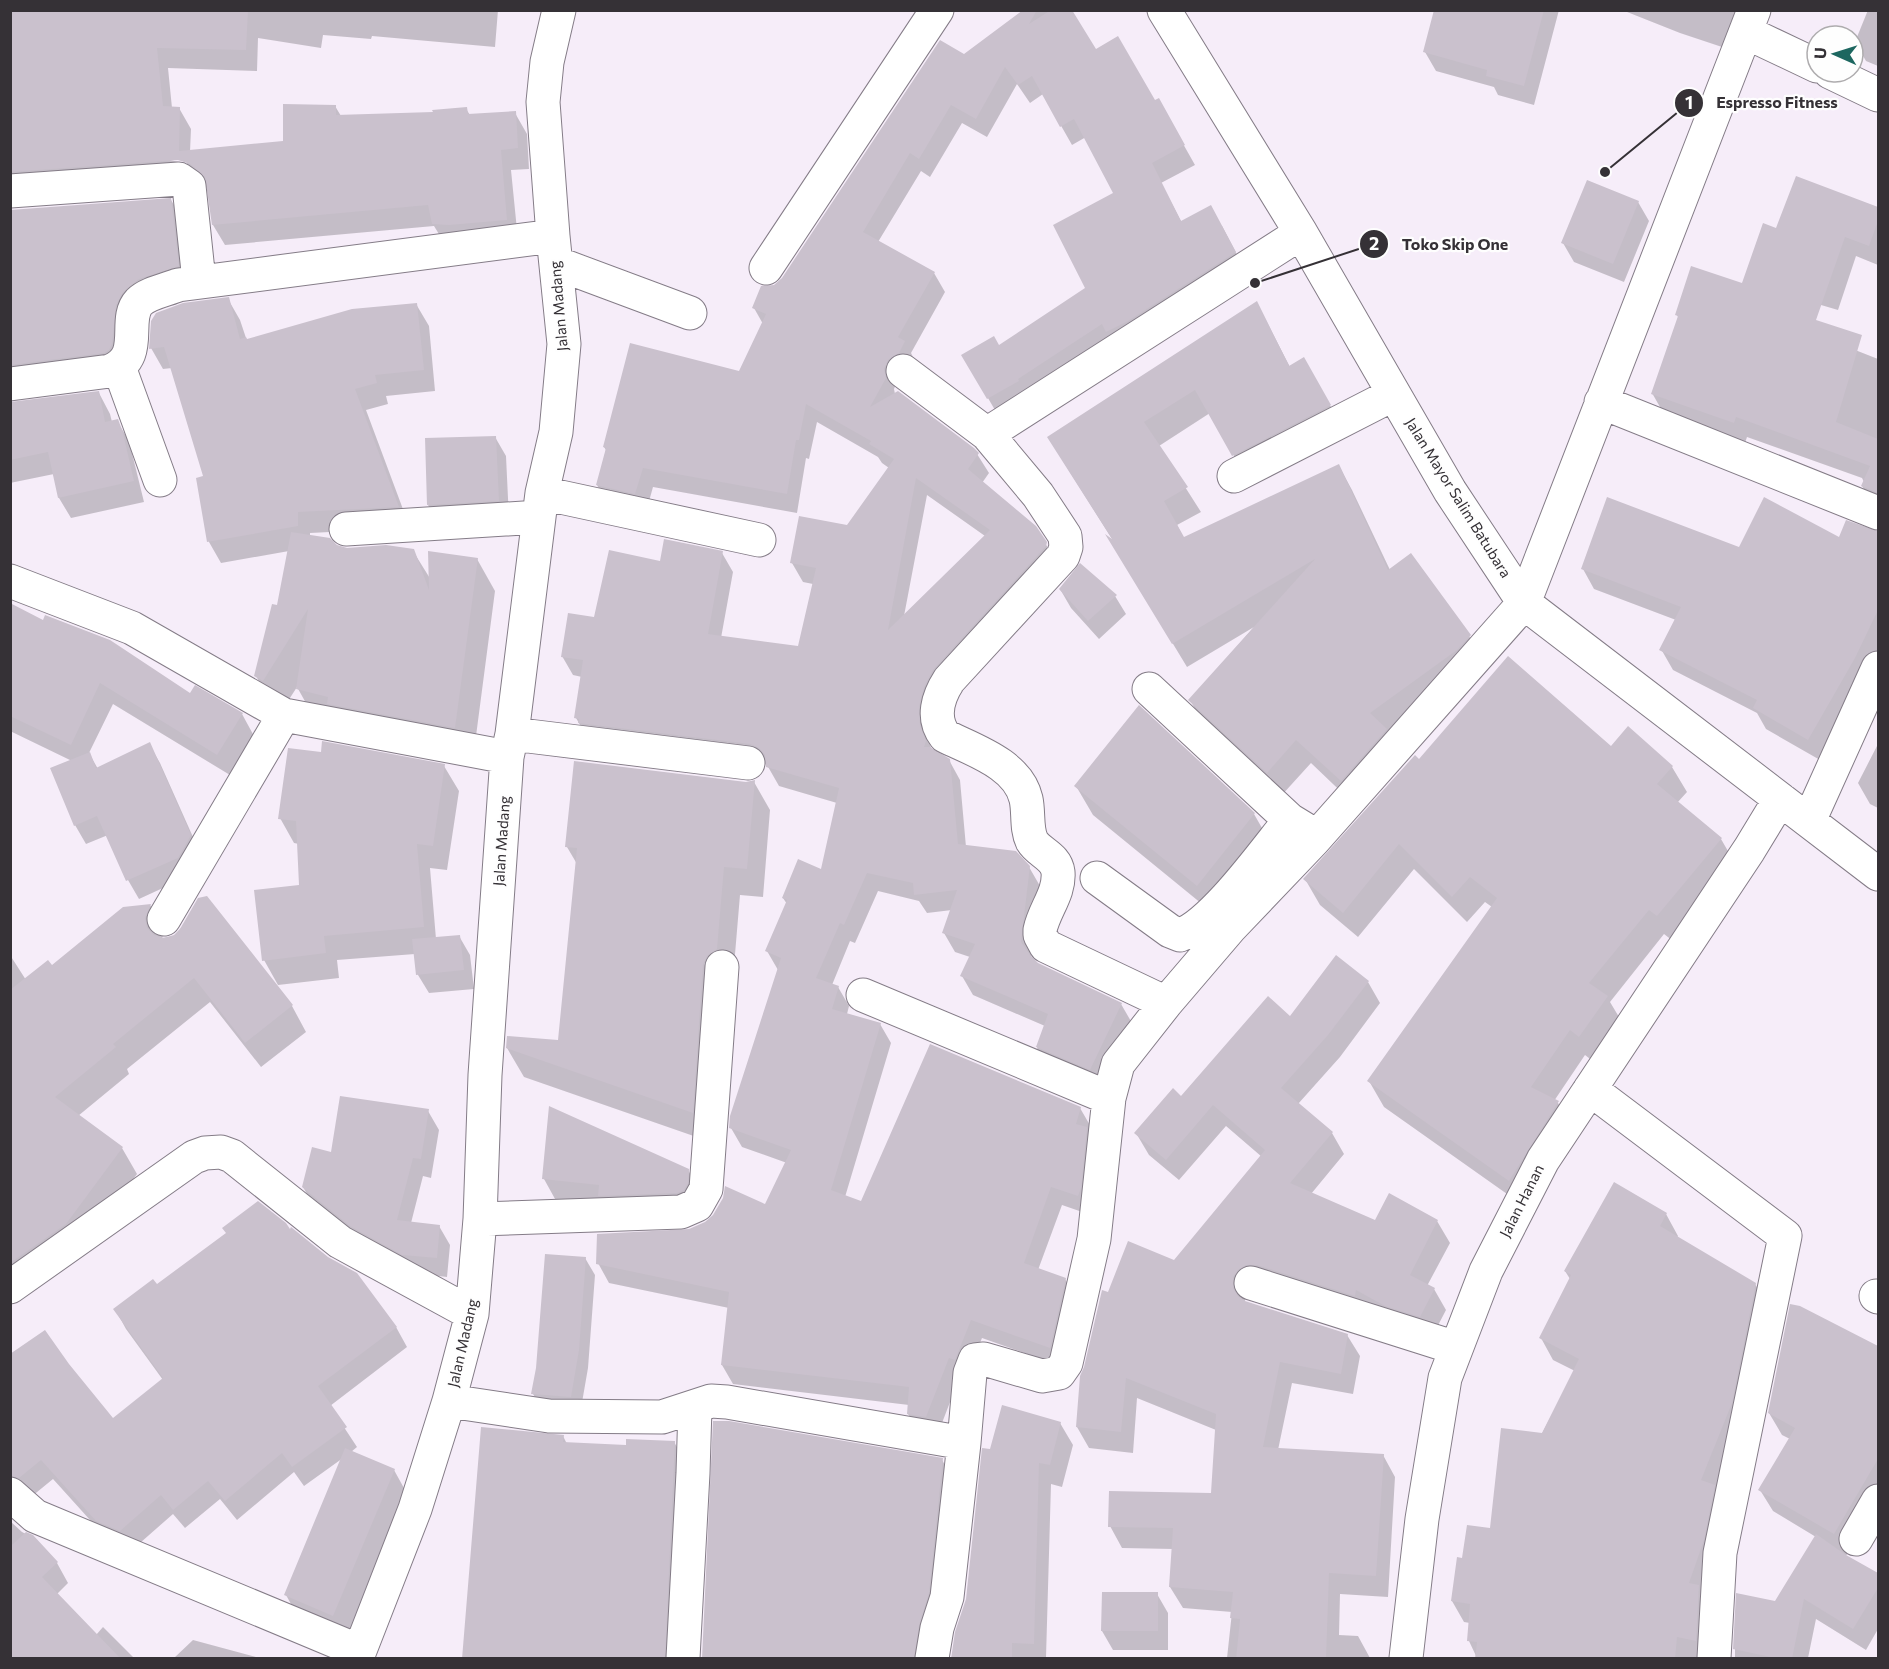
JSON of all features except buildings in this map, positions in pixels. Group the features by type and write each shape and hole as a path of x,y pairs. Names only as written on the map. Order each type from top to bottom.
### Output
{"street":[{"name":"Jalan Madang","path":"358,1655 415,1509 449,1401 472,1314 480,1219 485,1075 509,745 540,505 556,432 564,344 554,250 543,102 547,62 560,10"},
{"path":"766,268 937,10"},
{"name":"Jalan Mayor Salim Batubara","path":"1164,10 1302,232 1450,491 1524,603 1878,874"},
{"path":"1750,22 1758,38 1805,60"},
{"path":"1097,878 1170,931 1180,935 1223,918 1314,840 1524,603 1750,22"},
{"path":"1855,84 1878,95"},
{"path":"10,191 179,179 189,186 199,281"},
{"path":"987,434 1302,232"},
{"path":"10,384 119,367 126,359 132,342 134,315 138,303 149,296 178,285 199,281 554,250 690,313"},
{"path":"119,367 160,480"},
{"path":"903,372 987,434 1038,495 1065,536 1066,547 1062,556 943,689 936,712 940,730 945,736 998,762 1010,773 1025,794 1032,841 1053,859 1058,871 1055,891 1040,930 1040,935 1047,946 1166,1003"},
{"path":"1234,476 1394,394"},
{"path":"1601,402 1878,513"},
{"path":"346,529 540,505 759,540"},
{"path":"10,581 132,628 284,715 509,745 748,763"},
{"path":"1809,821 1878,668"},
{"path":"1149,689 1290,820 1306,829 1314,840"},
{"path":"164,919 284,715"},
{"name":"Jalan Hanan","path":"1406,1659 1431,1452 1444,1378 1486,1271 1538,1170 1749,850 1780,799"},
{"path":"932,1659 937,1628 947,1597 970,1373 975,1360 984,1359 1042,1376 1059,1373 1066,1363 1094,1239 1108,1098 1118,1064 1166,1003 1290,820"},
{"path":"480,1219 681,1212 697,1205 706,1189 722,967"},
{"path":"863,995 1108,1098"},
{"path":"1590,1089 1785,1236 1720,1553 1714,1659"},
{"path":"10,1287 194,1157 205,1153 221,1152 232,1156 256,1173 340,1242 472,1314"},
{"path":"1251,1283 1456,1348"},
{"path":"449,1401 549,1416 662,1417 711,1401 727,1402 964,1443"},
{"path":"682,1659 695,1407"},
{"path":"10,1494 34,1516 358,1655"},
{"path":"1856,1539 1878,1501"}],"place":[{"name":"Espresso Fitness","path":"1605,172"},
{"name":"Toko Skip One","path":"1255,283"}]}
